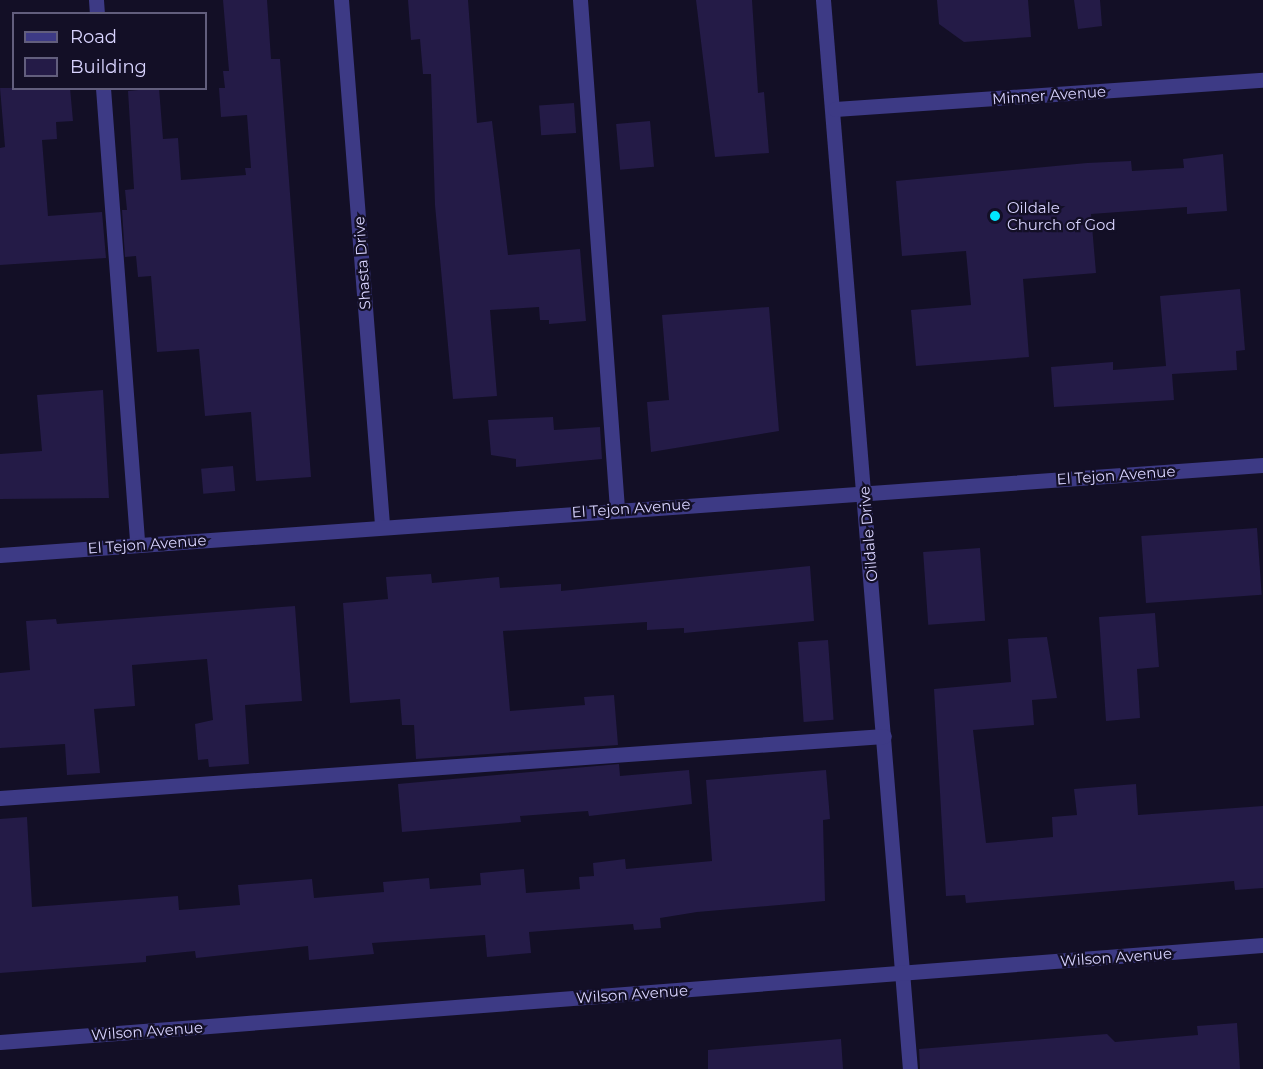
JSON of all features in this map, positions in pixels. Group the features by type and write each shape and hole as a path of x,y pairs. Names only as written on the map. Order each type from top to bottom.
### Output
{"street":[{"name":"Shasta Drive","path":"341,0 382,525"},
{"path":"580,0 617,509"},
{"name":"Oildale Drive","path":"823,0 835,109 910,1069"},
{"name":"Minner Avenue","path":"835,109 1263,80"},
{"path":"103,90 137,545"},
{"name":"El Tejon Avenue","path":"0,555 382,525 1263,465"},
{"path":"0,798 884,736"},
{"name":"Wilson Avenue","path":"0,1042 1263,945"}],"building":[{"path":"223,0 267,0 271,59 280,59 311,477 256,481 251,412 205,416 199,349 157,352 151,276 138,277 136,256 125,257 122,210 127,210 125,190 134,189 128,91 159,90 163,139 178,138 181,180 246,175 245,168 251,168 247,115 221,117 219,88 225,88 223,71 229,71"},
{"path":"408,0 468,0 477,123 492,121 508,255 580,249 586,321 549,324 549,320 540,320 539,307 490,310 497,396 453,399 435,205 431,74 423,74 420,39 411,40"},
{"path":"696,0 752,0 758,93 764,92 769,153 715,157"},
{"path":"937,0 1028,0 1031,37 964,42 939,24"},
{"path":"1074,0 1100,0 1102,26 1078,29"},
{"path":"0,88 70,90 73,121 56,122 57,139 42,140 48,216 102,212 106,258 0,265 0,148 5,147"},
{"path":"574,103 576,133 541,135 539,105"},
{"path":"650,121 654,167 620,170 616,124"},
{"path":"1223,154 1227,211 1187,214 1187,207 1091,214 1096,273 1023,279 1029,357 916,366 911,310 971,305 966,251 902,256 896,181 1131,161 1132,171 1184,168 1183,159"},
{"path":"1240,289 1245,350 1236,351 1237,370 1172,374 1174,400 1054,407 1051,367 1113,362 1113,370 1166,366 1160,296"},
{"path":"769,307 779,431 651,452 647,402 669,400 662,315"},
{"path":"103,390 109,498 0,499 0,454 42,451 37,395"},
{"path":"553,417 554,430 600,427 602,459 516,467 516,459 491,455 488,420"},
{"path":"233,466 235,491 203,494 201,469"},
{"path":"1257,528 1262,595 1146,603 1141,536"},
{"path":"980,548 985,621 928,625 923,552"},
{"path":"810,566 814,621 684,633 684,628 647,630 647,622 503,631 510,711 585,705 584,697 614,695 618,745 416,759 414,725 402,725 400,699 350,703 343,603 388,599 386,577 431,574 432,583 499,577 500,588 561,584 561,591"},
{"path":"295,606 302,701 245,705 249,764 209,767 208,759 198,760 195,724 213,720 207,659 132,665 135,706 94,709 100,773 67,775 65,744 0,748 0,673 30,670 26,621 56,619 57,624"},
{"path":"1155,613 1159,667 1137,669 1140,718 1106,721 1099,617"},
{"path":"1047,637 1057,698 1032,700 1034,725 973,730 986,843 1053,837 1052,817 1077,815 1074,789 1136,784 1138,815 1263,806 1263,888 1235,890 1234,881 966,903 965,895 946,896 934,689 1011,682 1008,639"},
{"path":"828,640 834,720 804,722 798,642"},
{"path":"619,764 620,776 689,770 692,804 589,816 588,811 520,816 521,822 402,832 398,784"},
{"path":"826,770 830,819 823,820 825,901 697,912 660,918 661,928 634,930 633,924 529,932 531,953 487,957 485,935 372,943 374,954 309,960 308,946 196,958 195,951 146,956 146,962 0,973 0,819 27,817 32,907 178,896 179,910 240,905 238,885 312,879 314,898 384,892 383,882 429,878 430,889 481,885 480,873 524,869 526,893 580,889 579,877 594,876 593,863 625,859 626,869 712,861 706,780"},
{"path":"1237,1023 1240,1069 920,1069 919,1049 1107,1034 1115,1042 1198,1035 1197,1026"},
{"path":"841,1039 843,1069 708,1069 708,1050"}],"place":[{"name":"Oildale Church of God","path":"995,216"}]}
